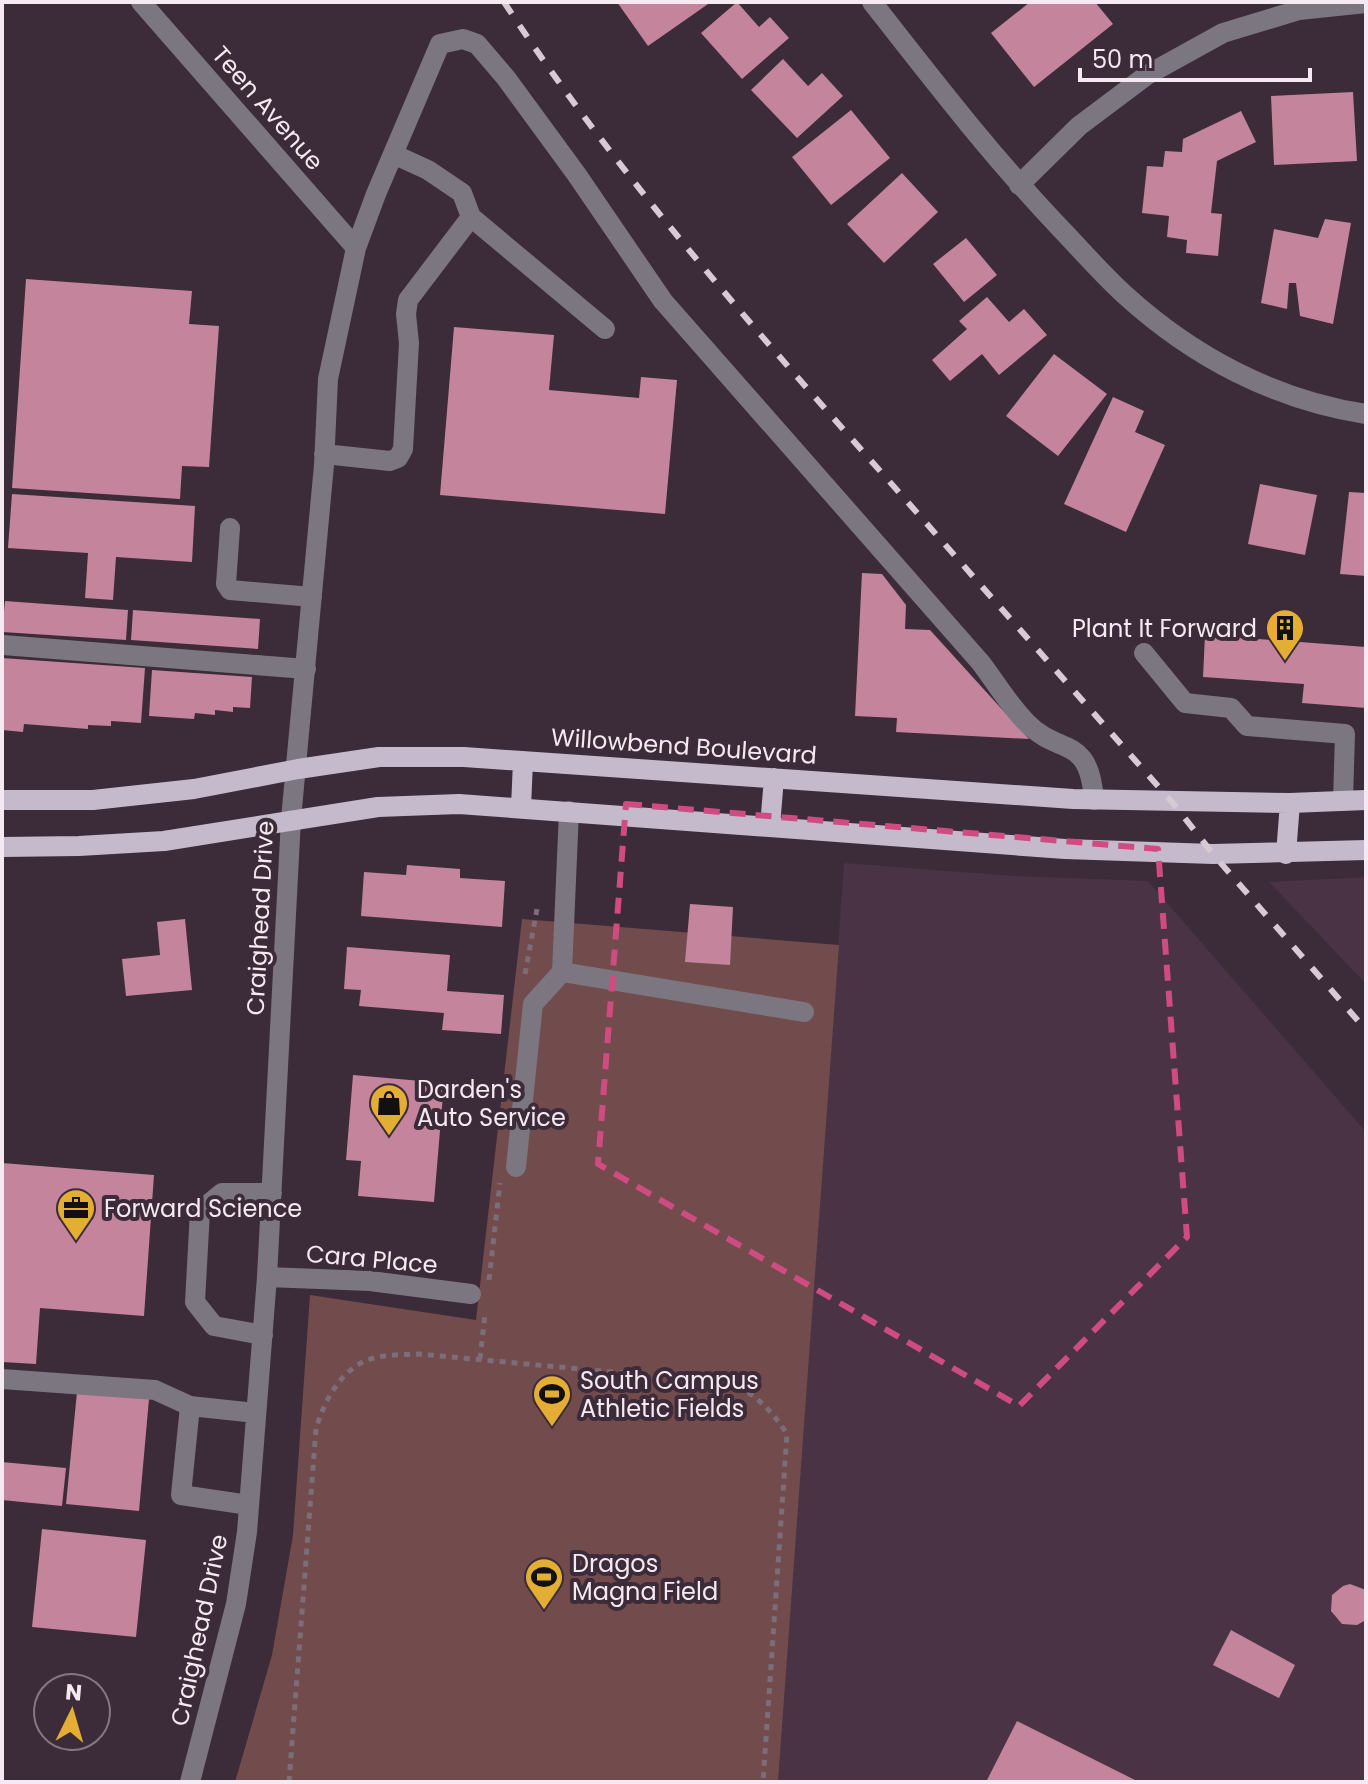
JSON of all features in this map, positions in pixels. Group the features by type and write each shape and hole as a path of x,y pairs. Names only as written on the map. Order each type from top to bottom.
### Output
{"main road":[{"name":"Willowbend Boulevard","path":"2,800 93,800 165,792 379,757 464,757 1094,800 1290,803 1366,800"},
{"path":"521,808 523,761"},
{"path":"770,826 774,778"},
{"path":"1286,854 1290,803"},
{"path":"2,847 164,841 378,807 459,804 1065,849 1286,854 1366,850"}],"street":[{"name":"Teen Avenue","path":"141,2 356,248"},
{"path":"872,2 1019,185 1124,295 1202,353 1244,377 1284,395 1328,408 1366,414"},
{"path":"1019,185 1079,126 1147,75 1223,33 1299,10 1366,3"},
{"name":"Craighead Drive","path":"190,1782 236,1604 249,1505 267,1277 291,819 298,769 328,379 356,248 440,44 463,39 477,44 506,78 577,175 663,301 971,652 1025,722 1038,733 1063,743 1083,758 1092,776 1094,800"},
{"path":"393,154 428,170 462,193 471,217 605,329"},
{"path":"324,454 390,461 398,458 403,449 409,343 408,300 471,217"},
{"path":"230,528 226,584 230,590 312,597"},
{"path":"3,645 306,669"},
{"path":"1144,653 1185,703 1231,708 1247,726 1345,734 1343,801"},
{"path":"516,1167 533,1004 562,972 569,811"},
{"path":"562,972 804,1012"},
{"path":"263,1335 214,1326 195,1302 200,1211 222,1193 272,1193"},
{"name":"Cara Place","path":"267,1277 370,1281 471,1294"},
{"path":"2,1379 155,1390 190,1406 256,1413"},
{"path":"190,1406 181,1495 249,1505"}],"path":[{"path":"289,1782 313,1460 319,1417 336,1386 371,1358 419,1354 731,1383 748,1391 775,1417 787,1434 763,1782"}],"highlighted area":[{"path":"626,804 1158,849 1187,1237 1019,1406 598,1164"}],"shaded area":[{"path":"844,863 1014,876 1148,881 1366,1132 1366,1782 778,1782"},
{"path":"1366,877 1366,984 1269,882"},
{"name":"South Campus Athletic Fields","path":"522,919 839,945 778,1782 235,1782 272,1655 293,1535 310,1295 476,1320"}],"building":[{"path":"617,2 711,2 648,46"},
{"path":"737,2 759,27 770,17 789,38 742,79 701,33"},
{"path":"1030,2 1095,2 1113,24 1034,87 991,33"},
{"path":"783,59 808,86 822,73 843,96 797,138 751,90"},
{"path":"1353,92 1357,161 1274,165 1271,96"},
{"path":"851,110 890,158 831,205 792,157"},
{"path":"1241,111 1256,142 1217,161 1211,213 1222,214 1218,256 1186,253 1187,240 1167,237 1169,216 1142,213 1147,166 1163,167 1165,151 1182,152 1183,139"},
{"path":"902,173 938,212 884,263 847,224"},
{"path":"1325,219 1351,223 1333,324 1300,316 1296,283 1289,283 1287,309 1261,303 1274,229 1318,238"},
{"path":"966,238 997,275 964,302 933,264"},
{"path":"26,279 192,291 189,324 219,326 209,467 182,466 180,499 12,488"},
{"path":"987,297 1009,322 1024,309 1047,335 999,375 982,354 950,381 932,360 967,329 959,321"},
{"path":"454,327 554,335 549,390 639,398 641,377 677,380 665,514 440,495"},
{"path":"1054,354 1107,394 1058,456 1006,416"},
{"path":"1113,397 1144,411 1135,432 1165,445 1126,532 1064,504"},
{"path":"1260,484 1317,495 1305,555 1248,544"},
{"path":"1349,492 1366,493 1366,576 1340,574"},
{"path":"12,494 195,506 192,562 116,557 113,600 85,598 88,553 8,548"},
{"path":"862,573 882,574 906,605 905,629 930,630 1029,739 896,732 897,718 855,716"},
{"path":"5,601 128,610 126,640 2,632"},
{"path":"133,610 260,619 258,649 131,640"},
{"name":"Plant It Forward","path":"1205,635 1366,647 1366,708 1302,703 1304,684 1203,677"},
{"path":"2,658 145,668 141,723 111,721 111,726 88,725 88,729 24,724 23,732 2,730"},
{"path":"152,670 252,677 250,708 233,707 233,712 215,710 215,715 195,713 194,719 149,716"},
{"path":"407,865 460,869 460,878 505,881 502,927 361,916 364,872 406,875"},
{"path":"690,904 733,907 730,965 685,962"},
{"path":"185,919 192,990 126,996 122,959 160,955 157,922"},
{"path":"347,947 450,955 447,991 504,995 501,1034 442,1030 444,1013 359,1006 361,990 344,989"},
{"path":"353,1075 444,1083 434,1202 358,1196 361,1161 346,1160"},
{"name":"Forward Science","path":"2,1163 154,1175 144,1316 40,1308 36,1364 2,1362"},
{"path":"77,1392 149,1399 139,1511 66,1504"},
{"path":"2,1462 66,1468 62,1506 2,1500"},
{"path":"42,1529 146,1540 136,1637 32,1627"},
{"path":"1350,1584 1366,1590 1366,1620 1357,1625 1342,1624 1331,1611 1332,1595"},
{"path":"1231,1630 1295,1665 1279,1698 1213,1665"},
{"path":"1017,1721 1139,1782 986,1782"}],"railway":[{"path":"504,2 626,172 714,280 1172,802 1213,854 1366,1030"}],"place":[{"name":"Plant It Forward","path":"1285,662"},
{"name":"Darden's Auto Service","path":"389,1137"},
{"name":"Forward Science","path":"76,1242"},
{"name":"South Campus Athletic Fields","path":"552,1428"},
{"name":"Dragos Magna Field","path":"544,1611"}]}
